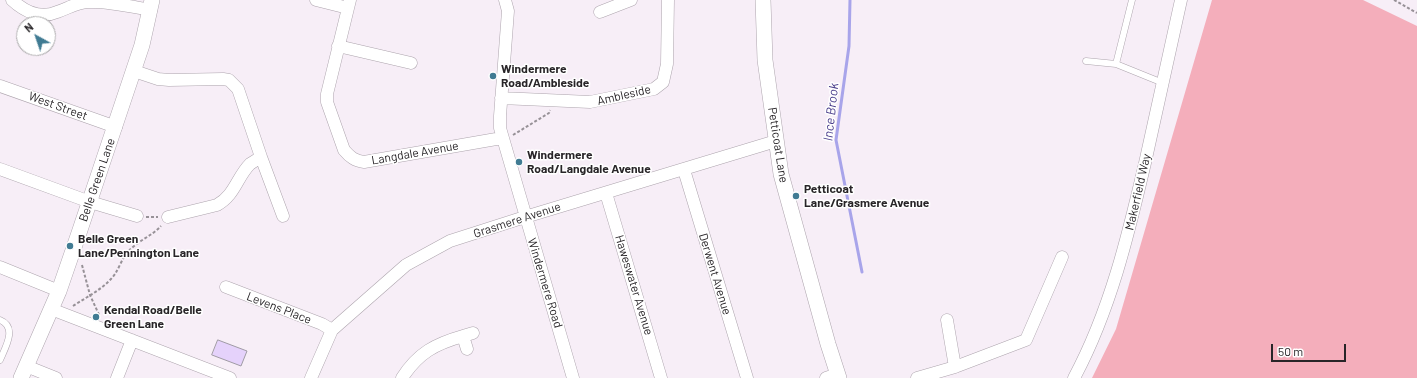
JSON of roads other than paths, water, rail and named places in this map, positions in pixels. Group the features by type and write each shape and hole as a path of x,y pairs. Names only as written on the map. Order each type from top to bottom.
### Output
{"street":[{"path":"12,0 23,9 42,15 56,13 79,1 152,5"},
{"path":"316,0 349,4"},
{"name":"Windermere Road","path":"505,0 508,10 500,116 502,138 573,378"},
{"path":"600,12 631,0"},
{"name":"Ambleside","path":"501,98 590,102 654,89 664,82 667,64 668,0"},
{"name":"Petticoat Lane","path":"763,0 765,60 781,174 834,377"},
{"name":"Makerfield Way","path":"1074,378 1094,335 1110,292 1128,235 1181,0"},
{"name":"Langdale Avenue","path":"349,4 328,86 327,102 344,150 353,159 364,162 502,138"},
{"name":"Belle Green Lane","path":"23,372 56,311 59,292 116,127 134,71 152,5"},
{"path":"338,46 411,63"},
{"path":"134,71 158,79 168,80 223,78 229,80 238,89 283,216"},
{"name":"West Street","path":"0,86 116,127"},
{"name":"Grasmere Avenue","path":"311,378 332,330 406,265 450,241 776,141"},
{"path":"168,217 217,204 223,201 229,196 250,165 261,157"},
{"path":"0,169 90,202 137,216"},
{"name":"Derwent Avenue","path":"684,170 747,378"},
{"name":"Haweswater Avenue","path":"606,192 661,378"},
{"path":"917,378 936,375 1026,340 1062,257"},
{"path":"0,267 59,292"},
{"name":"Levens Place","path":"226,287 322,324 332,330"},
{"path":"56,311 132,340 206,374 230,378"},
{"path":"946,320 955,367"},
{"path":"402,378 419,356 442,342 468,335 467,349"},
{"path":"117,378 132,340"},
{"path":"23,372 56,378"}],"lane":[{"path":"1116,64 1132,0"},
{"path":"1086,61 1116,64 1163,83"},
{"path":"0,320 5,322 10,336 0,360"}],"waterway":[{"name":"Ince Brook","path":"850,0 849,46 836,140 862,272"}],"place":[{"name":"Windermere Road/Ambleside","path":"493,76"},
{"name":"Windermere Road/Langdale Avenue","path":"519,162"},
{"name":"Petticoat Lane/Grasmere Avenue","path":"796,196"},
{"name":"Belle Green Lane/Pennington Lane","path":"70,246"},
{"name":"Kendal Road/Belle Green Lane","path":"96,317"}]}
